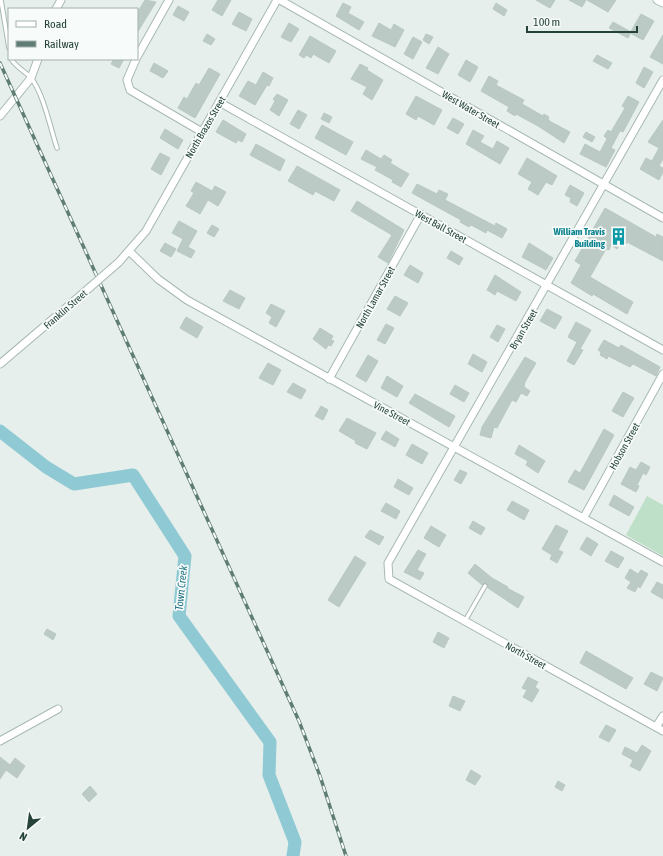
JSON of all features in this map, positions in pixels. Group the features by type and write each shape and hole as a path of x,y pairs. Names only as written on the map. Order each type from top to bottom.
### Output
{"street":[{"path":"138,54 169,0"},
{"name":"North Brazos Street","path":"129,251 146,231 278,0"},
{"name":"West Water Street","path":"278,0 663,218"},
{"path":"657,0 663,3"},
{"path":"0,116 31,78 38,60"},
{"path":"135,60 127,80 130,90 202,132"},
{"name":"Bryan Street","path":"389,579 388,563 456,447 663,80"},
{"name":"West Ball Street","path":"219,102 663,350"},
{"name":"North Lamar Street","path":"329,379 421,214"},
{"name":"Franklin Street","path":"0,364 119,262 129,251"},
{"name":"Vine Street","path":"129,251 158,279 187,300 329,379 584,517 663,562"},
{"name":"Hobson Street","path":"584,517 663,374"},
{"name":"North Street","path":"389,579 660,729"},
{"path":"0,741 58,709"},
{"path":"660,729 663,716"}],"lane":[{"path":"1,0 8,42"},
{"path":"12,60 19,70 31,78 39,90 57,148"},
{"path":"465,621 485,586"}],"green space":[{"path":"647,496 663,505 663,556 626,535"}],"building":[{"path":"145,0 156,2 138,31 138,10"},
{"path":"218,0 231,0 222,16 212,10"},
{"path":"536,0 555,0 550,8"},
{"path":"569,0 586,0 582,7"},
{"path":"587,0 616,0 608,12"},
{"path":"343,3 351,7 348,13 364,22 359,30 336,16"},
{"path":"496,3 507,10 504,16 493,9"},
{"path":"178,6 189,12 184,21 173,15"},
{"path":"239,12 252,19 246,31 232,24"},
{"path":"641,14 654,21 643,40 630,33"},
{"path":"613,22 631,32 628,38 609,28"},
{"path":"289,23 299,29 291,42 281,37"},
{"path":"379,23 391,30 394,24 404,30 395,47 372,36"},
{"path":"207,34 215,39 211,45 203,41"},
{"path":"426,34 433,37 429,44 423,40"},
{"path":"663,35 663,64 650,57"},
{"path":"310,36 336,51 329,63 313,54 311,58 306,55 304,58 299,55"},
{"path":"413,37 422,42 413,59 404,54"},
{"path":"438,47 449,54 438,74 426,68"},
{"path":"597,55 612,63 608,69 593,61"},
{"path":"113,60 123,60 119,68 111,64"},
{"path":"466,60 478,67 470,82 458,75"},
{"path":"154,63 168,71 163,78 150,71"},
{"path":"360,64 368,68 367,70 383,80 372,100 363,94 367,87 351,79"},
{"path":"644,67 653,72 644,88 636,83"},
{"path":"209,68 220,74 195,118 178,108 184,97 187,99 196,83 199,85"},
{"path":"263,72 273,78 255,105 239,96 248,81 256,85"},
{"path":"489,76 498,81 496,85 524,100 522,104 543,116 544,114 549,117 548,119 551,122 570,132 564,143 538,126 516,114 515,116 507,111 509,107 481,91"},
{"path":"277,94 288,100 279,116 270,110 275,101 273,99"},
{"path":"416,96 442,110 434,125 418,116 416,120 406,114"},
{"path":"628,96 639,102 623,132 620,131 611,148 615,150 606,167 580,154 585,144 600,152 607,139 604,136 608,130 611,132 625,108 622,106"},
{"path":"298,110 307,115 299,129 290,124"},
{"path":"324,113 332,117 329,123 321,119"},
{"path":"453,118 464,124 458,134 447,128"},
{"path":"223,120 246,134 242,142 238,140 236,143 216,132"},
{"path":"663,120 663,159 659,166 663,168 663,172 659,180 640,169 646,158 652,161 659,148 648,142"},
{"path":"322,125 353,142 346,155 315,138"},
{"path":"165,129 183,140 178,149 160,138"},
{"path":"473,130 484,136 480,142 493,149 497,141 509,148 500,164 466,144"},
{"path":"586,132 595,137 592,142 583,137"},
{"path":"256,144 285,160 280,171 250,155"},
{"path":"366,150 381,159 384,155 392,160 390,163 409,174 401,187 392,182 393,180 375,170 377,167 361,159"},
{"path":"160,153 170,158 161,175 151,169"},
{"path":"527,158 557,176 552,185 546,182 538,195 528,189 532,182 518,174"},
{"path":"297,166 340,190 334,201 315,191 313,195 288,181"},
{"path":"196,182 212,191 215,186 226,192 218,206 208,200 200,214 186,206 194,193 191,191"},
{"path":"417,184 437,194 439,190 448,194 445,200 495,226 496,223 507,229 502,238 487,230 486,233 471,225 469,227 460,222 461,220 412,193"},
{"path":"570,185 584,193 577,206 570,202 571,198 565,195"},
{"path":"357,201 404,230 388,263 378,257 392,235 351,211"},
{"path":"605,208 656,237 657,234 663,237 663,261 627,242 626,244 621,242 617,249 611,245 609,250 606,249 590,277 633,302 627,314 593,294 592,296 571,283 581,265 575,261"},
{"path":"179,221 197,231 188,247 195,251 191,258 177,251 183,239 172,233"},
{"path":"212,225 219,229 214,237 207,233"},
{"path":"165,243 176,249 171,257 160,251"},
{"path":"529,243 553,258 546,270 522,257"},
{"path":"451,251 463,258 459,265 447,258"},
{"path":"410,265 423,273 418,283 404,275"},
{"path":"495,275 521,292 516,301 497,291 495,295 487,290"},
{"path":"230,290 245,298 239,309 223,301"},
{"path":"395,296 408,303 400,316 387,309"},
{"path":"271,304 285,311 276,327 269,323 272,317 266,313"},
{"path":"547,309 562,317 555,329 540,321"},
{"path":"186,317 203,327 197,338 180,328"},
{"path":"576,322 591,330 580,349 583,350 574,365 567,361 577,342 568,337"},
{"path":"386,324 394,328 385,344 377,340"},
{"path":"497,325 505,329 498,342 490,337"},
{"path":"320,328 333,336 331,340 334,341 331,346 328,345 326,349 313,339"},
{"path":"604,340 619,348 621,345 660,367 656,376 633,364 630,367 608,356 607,359 600,355 601,352 598,350"},
{"path":"473,354 487,362 482,372 468,364"},
{"path":"368,355 378,361 366,382 356,376"},
{"path":"525,357 536,363 525,382 524,387 530,391 527,396 521,393 516,402 512,400 497,428 494,427 491,438 480,435 482,427"},
{"path":"268,363 281,370 273,385 259,378"},
{"path":"387,376 403,386 397,397 381,388"},
{"path":"293,383 306,390 301,399 287,392"},
{"path":"455,385 469,393 464,402 450,394"},
{"path":"623,392 634,398 623,417 612,411"},
{"path":"415,394 455,416 449,427 409,403"},
{"path":"321,406 328,410 323,420 315,416"},
{"path":"347,418 376,433 367,449 355,443 356,441 339,431"},
{"path":"604,429 614,435 584,490 568,482 575,470 580,473"},
{"path":"386,431 399,439 395,447 381,439"},
{"path":"412,444 428,453 422,464 406,455"},
{"path":"519,445 545,461 538,473 526,465 528,461 515,454"},
{"path":"641,462 650,467 646,475 643,473 637,485 639,486 636,492 621,484 630,467 636,470"},
{"path":"460,470 467,473 461,484 454,480"},
{"path":"398,479 413,488 409,495 394,487"},
{"path":"614,495 634,507 629,516 609,505"},
{"path":"512,501 529,510 524,520 507,510"},
{"path":"386,503 400,511 396,519 381,511"},
{"path":"473,521 485,528 481,535 469,528"},
{"path":"556,525 568,531 558,550 563,552 557,563 550,559 552,555 542,549"},
{"path":"431,526 446,535 439,547 424,538"},
{"path":"370,530 384,537 379,545 365,537"},
{"path":"587,537 598,544 591,556 580,549"},
{"path":"418,550 426,554 417,570 424,573 420,580 404,572"},
{"path":"611,551 624,558 618,568 605,561"},
{"path":"355,556 366,563 339,607 328,600"},
{"path":"475,564 492,578 524,597 518,608 488,588 487,583 482,585 468,573"},
{"path":"630,569 638,574 641,570 648,574 640,588 638,586 635,592 627,588 631,582 625,578"},
{"path":"657,582 663,585 663,599 651,592"},
{"path":"47,629 56,634 53,640 44,634"},
{"path":"438,632 449,638 444,648 433,642"},
{"path":"586,651 633,678 626,689 580,663"},
{"path":"651,672 663,678 657,691 644,684"},
{"path":"528,677 538,682 535,687 539,690 532,702 523,697 527,690 522,688"},
{"path":"453,696 465,701 460,711 449,706"},
{"path":"606,725 616,730 609,742 599,737"},
{"path":"642,745 651,751 640,771 630,766 633,760 622,754 625,747 637,753"},
{"path":"0,757 10,765 15,758 25,766 17,778 6,770 0,779"},
{"path":"471,770 481,776 475,785 466,780"},
{"path":"558,781 565,785 562,791 555,787"},
{"path":"90,786 97,794 89,802 82,794"}],"waterway":[{"name":"Town Creek","path":"0,431 46,467 74,484 133,475 185,556 179,616 270,742 269,775 295,842 293,856"}],"railway":[{"path":"0,63 299,721 320,776 346,856"}],"place":[{"name":"William Travis Building","path":"618,237"}]}
